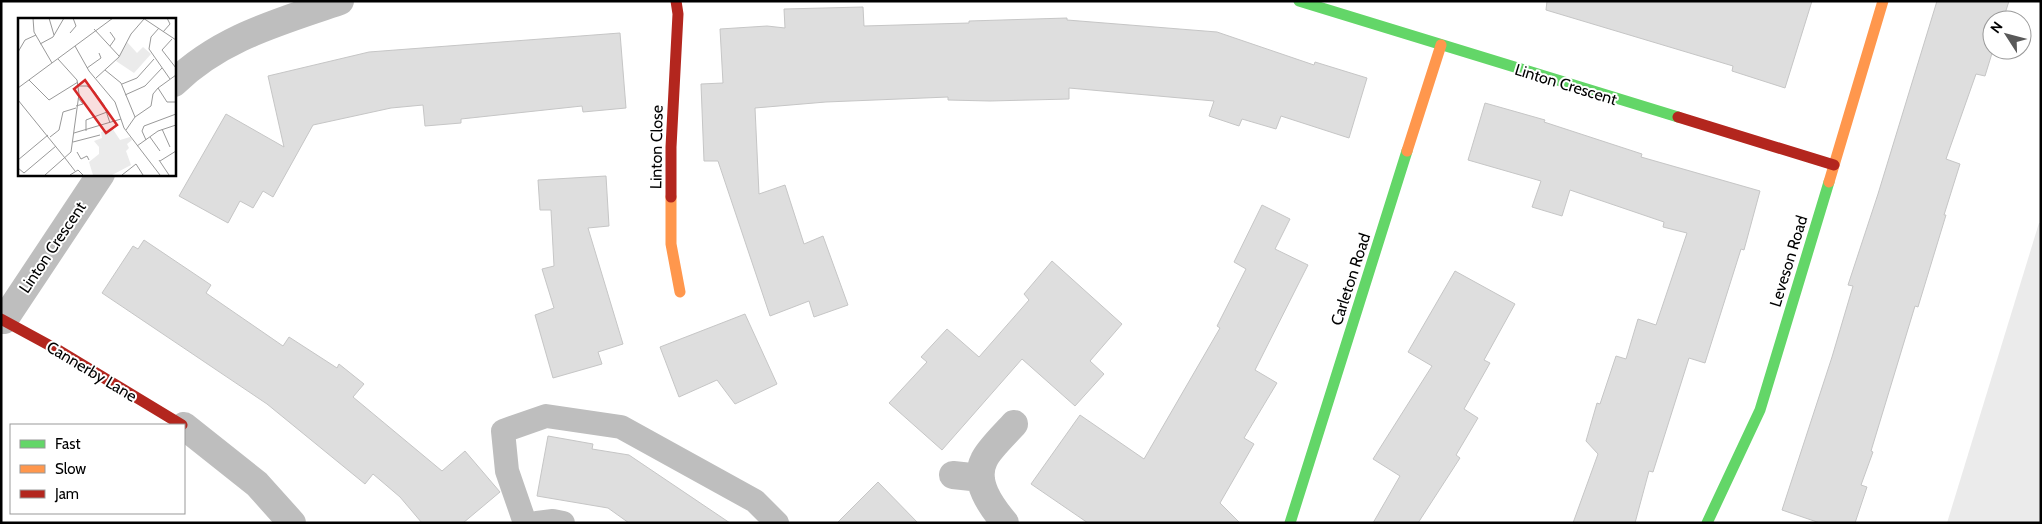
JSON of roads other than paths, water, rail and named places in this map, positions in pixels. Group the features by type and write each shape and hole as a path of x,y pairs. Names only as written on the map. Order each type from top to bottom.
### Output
{"street":[{"path":"175,82 192,66 247,34 340,1"},
{"name":"Linton Close","path":"676,1 678,14 671,146 671,244 680,292"},
{"name":"Linton Crescent","path":"1300,1 1834,165"},
{"name":"Leveson Road","path":"1707,523 1760,410 1883,1"},
{"name":"Carleton Road","path":"1290,523 1441,45"},
{"name":"Linton Crescent","path":"3,319 100,175"},
{"name":"Cannerby Lane","path":"3,319 180,424"},
{"path":"1005,523 984,492 981,478 984,460 1014,424"},
{"name":"Cannerby Lane","path":"185,428 257,484 292,523"},
{"path":"954,474 981,478"}],"lane":[{"path":"525,523 507,471 503,431 546,416 621,427 755,501 776,523"},
{"path":"537,523 553,521 563,523"}]}
